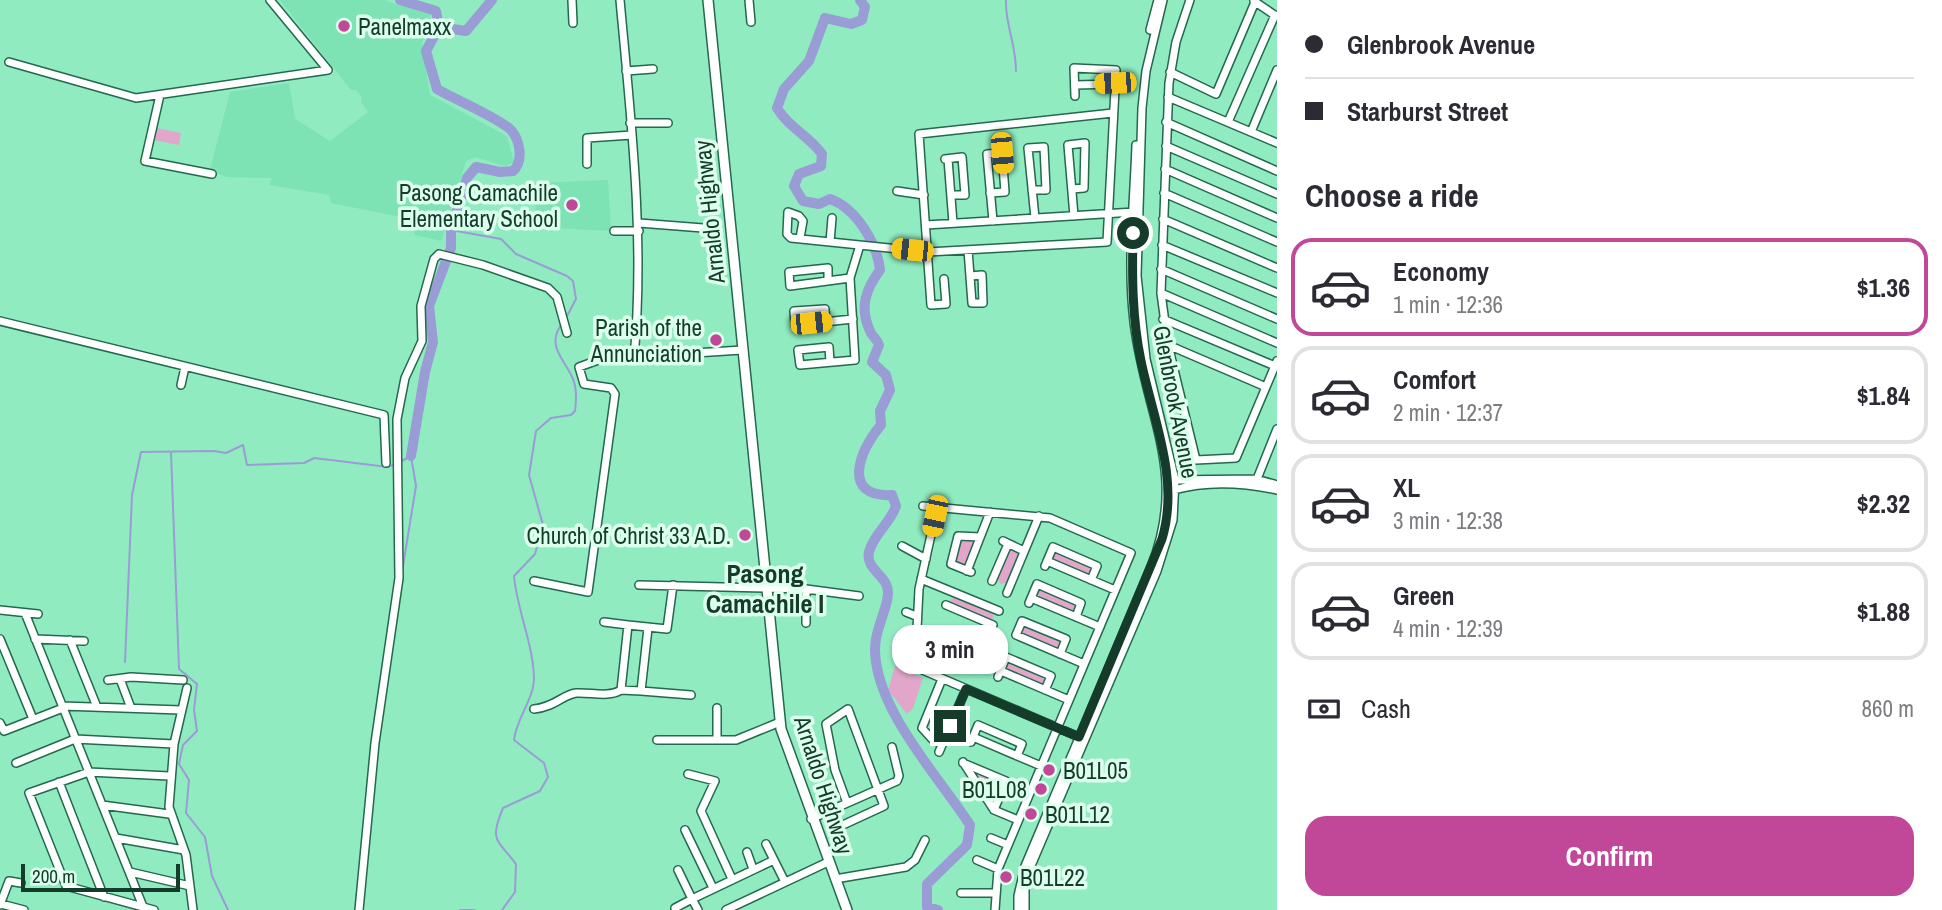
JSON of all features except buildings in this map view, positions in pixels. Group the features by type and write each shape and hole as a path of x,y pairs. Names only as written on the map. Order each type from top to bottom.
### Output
{"main road":[{"name":"Arnaldo Highway","path":"708,0 782,729 811,819 847,910"}],"street":[{"path":"9,62 136,98 328,70 270,0"},
{"path":"572,0 573,23"},
{"path":"620,0 639,227 640,290 635,358"},
{"path":"749,0 751,22"},
{"name":"Glenbrook Avenue","path":"1158,0 1142,68 1134,212 1134,324 1172,480"},
{"name":"Glenbrook Avenue","path":"1025,910 1025,889 1030,868 1167,545 1172,480 1146,359 1137,276 1143,94 1163,0"},
{"path":"1163,319 1276,364 1236,458 1196,460 1163,319 1161,269 1170,72 1190,0"},
{"path":"1170,72 1214,94 1218,92 1254,1 1276,16 1228,122"},
{"path":"800,239 928,252 1107,242 1116,70 1074,68 1075,96"},
{"path":"626,71 653,69"},
{"path":"1251,132 1277,71"},
{"path":"1075,85 1115,83"},
{"path":"160,94 145,161 212,174"},
{"path":"1168,97 1275,142 1277,133"},
{"path":"930,280 946,278 946,304 931,305 919,134 1113,113"},
{"path":"1166,122 1277,171"},
{"path":"631,123 668,123"},
{"path":"587,164 587,138 632,135"},
{"path":"1072,190 1084,188 1085,143 1068,145 1074,216"},
{"path":"1166,145 1277,194"},
{"path":"1032,190 1046,190 1044,147 1028,148 1032,190 1035,218"},
{"path":"990,193 1005,192 1002,153 987,155 990,193 993,221"},
{"path":"951,195 965,195 962,157 946,159 953,223"},
{"path":"1165,169 1277,218"},
{"path":"897,191 924,195"},
{"path":"1164,193 1277,242"},
{"path":"926,225 1134,212"},
{"path":"830,242 832,218"},
{"path":"1163,219 1277,268"},
{"path":"614,231 639,227 703,228"},
{"path":"830,362 829,347 798,351 800,365 855,360 850,278 860,245"},
{"path":"1162,245 1277,293"},
{"path":"968,250 970,276"},
{"path":"359,910 375,743 399,578 397,419 405,378 422,341 421,306 434,259 444,255 462,259 548,288 557,298 567,333"},
{"path":"828,281 828,268 789,272 790,286 828,281 850,278"},
{"path":"1161,269 1277,319"},
{"path":"1161,293 1277,343"},
{"path":"826,321 825,309 793,312 795,325 853,319"},
{"path":"0,321 384,415 386,463"},
{"path":"1168,345 1266,387"},
{"path":"534,581 588,592 615,394 611,388 584,384 578,368 601,359 742,350"},
{"path":"181,384 185,367"},
{"path":"1255,482 1277,429"},
{"path":"1172,480 1277,485"},
{"path":"1172,490 1255,482 1277,491"},
{"name":"Glenbrook Avenue","path":"1018,910 1025,866 1162,539 1172,490"},
{"path":"923,506 1039,516 1131,553 998,869 994,893 995,910"},
{"path":"937,508 921,579 910,662 913,666 942,679 1079,737"},
{"path":"980,537 958,536 951,564 969,572 990,512"},
{"path":"1024,551 1005,542 990,581 1008,591 1039,516"},
{"path":"902,546 926,559"},
{"path":"1091,580 1097,566 1053,547 1046,563 1115,590"},
{"path":"921,579 999,610 992,627 945,607 951,592"},
{"path":"639,584 806,589 859,596"},
{"path":"1076,617 1082,603 1037,584 1030,601 1100,627"},
{"path":"604,622 648,628 670,627 673,585"},
{"path":"806,589 806,624"},
{"path":"0,610 38,614"},
{"path":"906,612 916,616"},
{"path":"25,613 144,909"},
{"path":"1060,654 1066,639 1022,621 1016,635 1060,654 1084,664"},
{"path":"621,690 628,625"},
{"path":"641,691 648,628"},
{"path":"915,635 976,665 983,648 943,632 938,645"},
{"path":"0,639 33,719"},
{"path":"35,639 85,641"},
{"path":"71,640 97,707"},
{"path":"1045,690 1051,676 1006,657 999,674 1069,700"},
{"path":"120,679 131,708"},
{"path":"942,679 922,728 941,748 966,689"},
{"path":"108,680 183,680"},
{"path":"187,688 169,776 169,814 184,850 193,910"},
{"path":"534,709 554,706 576,694 615,694 621,690 691,695"},
{"path":"0,723 4,731 62,707 181,710"},
{"path":"717,708 717,740"},
{"path":"845,824 884,807 851,711 847,710 827,724 835,770 847,803"},
{"path":"1017,756 1022,744 978,725 972,740 1041,766"},
{"path":"657,740 736,740 782,729"},
{"path":"16,763 75,739 174,744"},
{"path":"811,819 899,779 892,747"},
{"path":"994,810 1006,781 963,762 994,810 1018,820"},
{"path":"153,910 66,886 29,793 89,772 169,776"},
{"path":"688,774 715,781 701,811 732,879"},
{"path":"59,782 104,897"},
{"path":"102,805 169,814"},
{"path":"685,830 713,888"},
{"path":"116,838 184,850"},
{"path":"991,838 1008,845"},
{"path":"835,879 906,867 915,860 925,840"},
{"path":"766,844 785,882"},
{"path":"747,852 753,869"},
{"path":"675,908 774,860"},
{"path":"977,860 998,869"},
{"path":"726,910 828,862"},
{"path":"678,870 698,910"},
{"path":"130,872 190,886"},
{"path":"21,883 9,881 0,904 24,910"},
{"path":"961,893 994,893"}],"shaded area":[{"path":"280,0 384,0 430,15 422,44 430,95 507,136 514,162 505,166 475,157 466,161 441,241 414,235 416,220 331,203 329,195 269,185 272,178 226,177 210,170 230,92 289,83 295,119 330,141 368,112 361,102 362,97 356,90 351,90"},
{"path":"156,128 181,133 179,145 154,140"},
{"name":"Pasong Camachile Elementary School","path":"608,180 611,231 536,227 535,183"},
{"path":"971,539 975,544 964,566 954,562 959,541"},
{"path":"1010,548 1020,554 1008,582 1001,584 996,577"},
{"path":"1058,553 1091,567 1090,575 1053,561 1053,554"},
{"path":"1041,589 1075,603 1074,612 1038,598 1036,593"},
{"path":"957,596 992,612 994,618 988,621 953,605 950,600"},
{"path":"1026,626 1060,640 1059,649 1021,634 1022,627"},
{"path":"1011,662 1044,677 1045,682 1040,685 1006,670 1006,663"},
{"path":"895,666 923,678 913,708 907,714 888,690"},
{"path":"978,771 1000,781 994,799 990,799 975,776"}],"waterway":[{"path":"400,0 436,11 439,27 426,51 437,89 505,125 514,134 520,150 519,162 513,171 500,172 476,167 467,178 451,230 451,248 429,306 433,342 425,372 411,456"},
{"path":"439,27 466,31 492,0"},
{"path":"860,0 865,7 862,20 851,24 825,18 809,61 784,89 777,108 822,154 821,166 799,174 794,186 803,201 819,204 830,199 848,210 864,228 878,260 880,270 868,291 865,314 871,333 879,345 872,362 886,375 890,390 880,411 881,425 866,447 859,470 860,481 866,489 876,494 892,495 896,506 869,552 870,564 885,582 888,593 876,641 878,672 885,695 911,742 970,825 967,845 927,884 927,907 938,910"},
{"path":"1006,0 1016,71"},
{"path":"451,230 501,239 516,254 567,276 573,281 576,299 566,318"},
{"path":"502,910 515,892 516,864 497,839 496,827 503,808 540,791 548,777 544,763 514,740 534,678 514,576 535,554 543,525 529,475 536,431 551,418 571,415 575,411 574,382 556,348 555,341 561,325"},
{"path":"125,662 132,495 141,452 226,453 243,445 247,465 304,463 314,458 388,467 395,464"},
{"path":"171,452 179,669 197,684 194,710 197,731 183,745 179,764 189,780 186,813 205,837 212,876 228,910"},
{"path":"400,462 411,456 416,486 402,572"},
{"path":"378,745 394,633"},
{"path":"363,901 363,910"},
{"path":"460,910 475,910"}],"place":[{"name":"Panelmaxx","path":"344,26"},
{"name":"Pasong Camachile Elementary School","path":"572,205"},
{"name":"Parish of the Annunciation","path":"716,340"},
{"name":"Church of Christ 33 A.D.","path":"745,535"},
{"name":"B01L05","path":"1049,770"},
{"name":"B01L08","path":"1041,789"},
{"name":"B01L12","path":"1031,814"},
{"name":"B01L22","path":"1006,877"}],"district":[{"name":"Pasong Camachile I","path":"765,588"}],"route":[{"path":"950,726 966,689 1079,737 1162,539 1168,508 1167,469 1140,360 1134,324 1133,233"}]}
